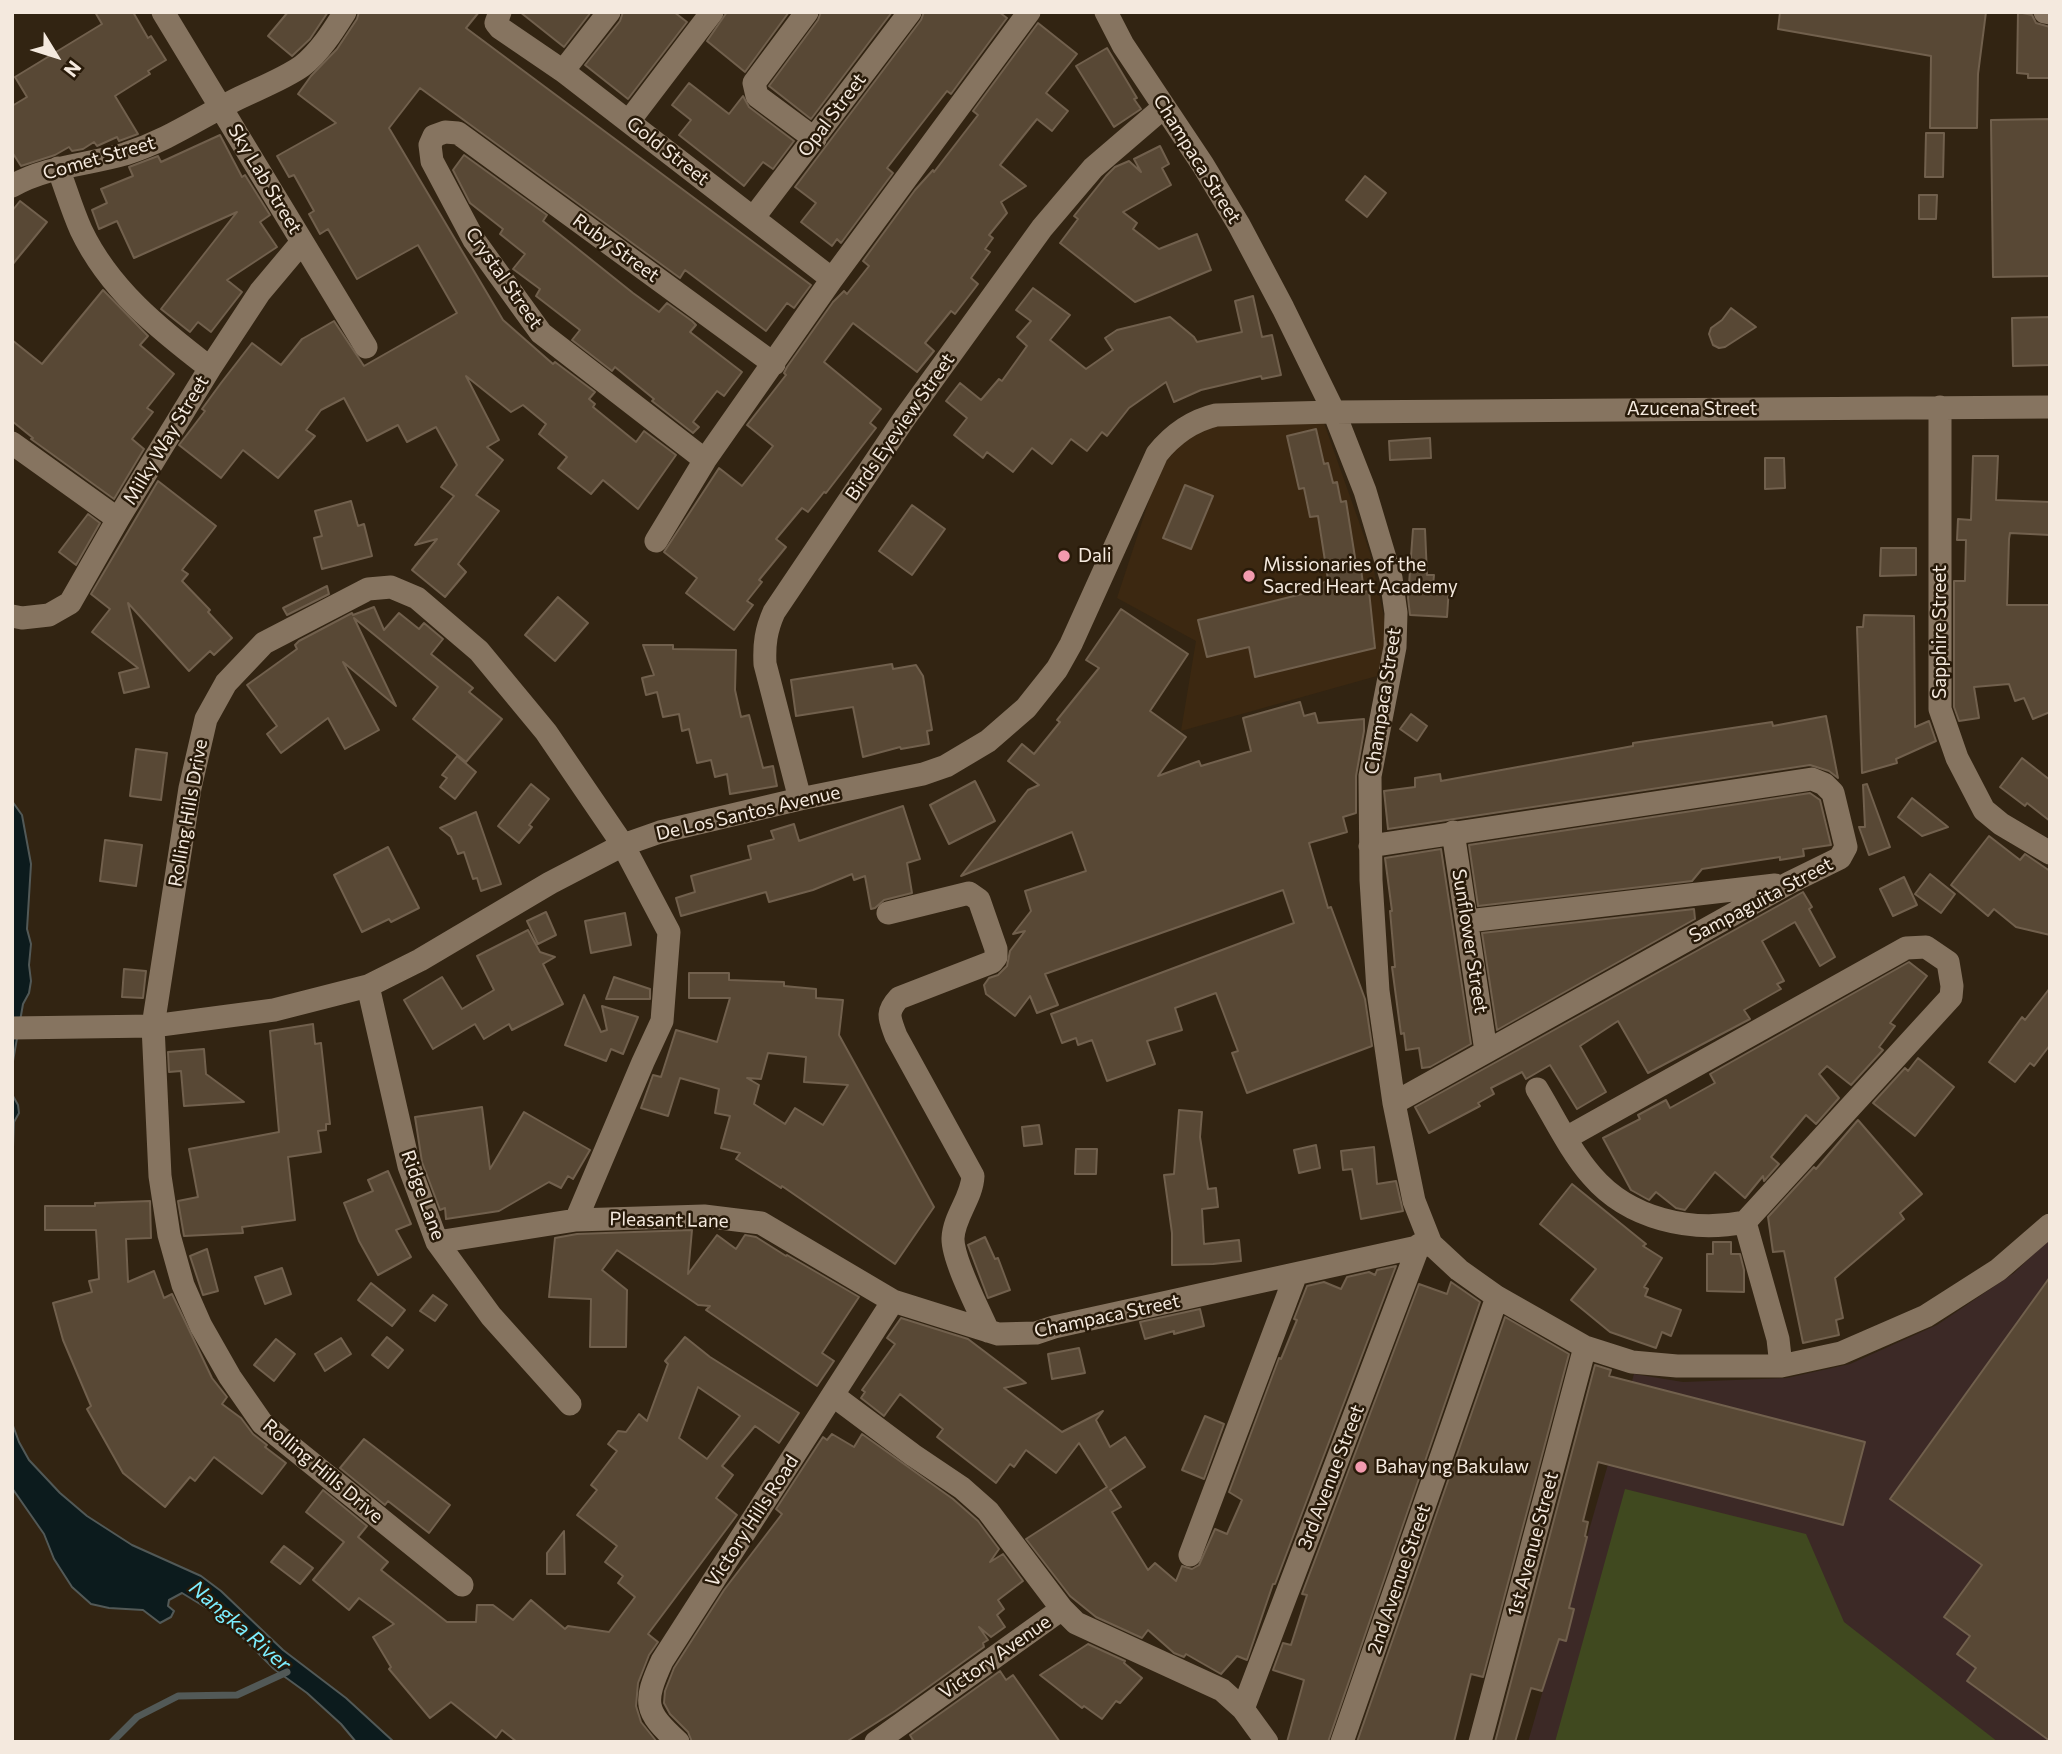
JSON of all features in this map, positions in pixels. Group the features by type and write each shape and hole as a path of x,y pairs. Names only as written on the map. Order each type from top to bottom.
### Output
{"street":[{"name":"Sky Lab Street","path":"163,12 366,346"},
{"name":"Comet Street","path":"12,186 58,168 122,155 155,144 187,128 301,66 326,41 345,12"},
{"path":"563,71 609,12"},
{"path":"629,121 712,12"},
{"path":"807,12 754,83 754,90 758,96 815,139"},
{"name":"Opal Street","path":"754,217 910,12"},
{"path":"656,541 705,460 832,279 1029,12"},
{"name":"Champaca Street","path":"1106,12 1123,45 1203,165 1239,225 1334,412 1365,491 1391,578 1396,613 1395,647 1370,776 1370,846 1378,991 1394,1103 1425,1244 1497,1297 1585,1347 1632,1362 1677,1366 1781,1366 1841,1353 1927,1316 1998,1270 2050,1225"},
{"name":"Gold Street","path":"500,20 832,279"},
{"name":"Birds Eyeview Street","path":"800,799 765,664 764,645 774,612 904,419 1042,228 1093,168 1164,107"},
{"name":"Crystal Street","path":"458,133 445,132 434,136 429,145 432,161 474,240 541,333 705,460"},
{"name":"Ruby Street","path":"458,133 774,364"},
{"path":"58,168 81,229 99,262 123,293 160,330 210,369"},
{"name":"Milky Way Street","path":"17,617 49,615 70,603 210,369 260,292 302,242"},
{"name":"Sapphire Street","path":"1940,407 1940,709 1957,758 1984,810 2001,824 2050,853"},
{"name":"Azucena Street","path":"1334,412 2050,407"},
{"name":"De Los Santos Avenue","path":"12,1028 153,1026 274,1010 368,986 420,960 550,883 623,845 660,832 923,774 946,766 988,741 1018,716 1042,689 1071,644 1149,469 1157,454 1179,430 1216,415 1334,412"},
{"path":"12,443 118,519"},
{"name":"Rolling Hills Drive","path":"462,1585 262,1423 230,1377 201,1326 183,1285 169,1235 160,1177 153,1026 190,788 206,719 226,683 264,643 368,589 391,587 418,597 479,651 546,732 623,845 669,932 662,1021 576,1220"},
{"name":"Sampaguita Street","path":"1370,846 1812,779 1824,784 1833,793 1846,847 1840,858 1788,883 1394,1103"},
{"name":"Sunflower Street","path":"1453,832 1486,1051"},
{"path":"1468,921 1788,883"},
{"path":"888,913 944,897 969,893 979,900 996,949 996,957 992,962 899,998 891,1007 890,1017 896,1036 973,1176 972,1189 953,1239 958,1259 988,1331"},
{"path":"1537,1088 1566,1139 1592,1176 1622,1202 1655,1218 1687,1225 1720,1227 1745,1222 1951,997 1948,962 1926,947 1906,948 1566,1139"},
{"name":"Ridge Lane","path":"368,986 409,1166 437,1241 498,1324 570,1404"},
{"name":"Pleasant Lane","path":"576,1220 704,1216 761,1223"},
{"path":"437,1241 576,1220"},
{"path":"1745,1222 1778,1339 1781,1366"},
{"name":"Champaca Street","path":"761,1223 893,1301 998,1334 1036,1333 1425,1244"},
{"name":"3rd Avenue Street","path":"1244,1709 1425,1244"},
{"path":"1190,1555 1296,1273"},
{"name":"2nd Avenue Street","path":"1342,1742 1497,1297"},
{"name":"Victory Hills Road","path":"678,1742 656,1721 648,1698 662,1661 893,1301"},
{"name":"1st Avenue Street","path":"1480,1742 1585,1347"},
{"name":"Victory Avenue","path":"834,1396 962,1488 988,1511 1062,1609 876,1742"},
{"path":"1062,1609 1076,1622 1222,1690 1244,1709 1267,1742"}],"shaded area":[{"name":"Missionaries of the Sacred Heart Academy","path":"1324,423 1370,553 1388,635 1377,676 1181,731 1196,641 1117,598 1159,470 1185,439 1220,424"},
{"path":"2050,1238 2050,1742 1528,1742 1634,1374 1683,1382 1787,1378 1850,1364 1937,1325 2014,1273"}],"green space":[{"path":"1625,1489 1806,1534 1844,1622 1998,1742 1555,1742"}],"water":[{"path":"12,801 22,815 31,864 27,929 31,944 31,981 23,1004 13,1061 13,1096 19,1113 14,1122 12,1172"},
{"name":"Nangka River","path":"12,1423 29,1460 60,1493 87,1516 132,1545 201,1576 221,1591 283,1650 346,1698 394,1742 356,1742 341,1724 307,1693 274,1669 223,1618 182,1593 169,1600 168,1606 174,1611 171,1617 160,1623 143,1610 91,1604 72,1587 54,1559 44,1534 12,1488"}],"building":[{"path":"95,12 133,12 148,38 151,36 166,60 148,71 150,74 115,96 138,134 119,141 117,137 97,146 94,142 83,149 72,151 69,147 55,155 21,166 12,152 12,106 27,97 15,77 102,24"},
{"path":"288,12 328,12 310,39 292,56 268,36"},
{"path":"359,12 479,12 466,28 811,285 794,308 787,303 766,331 685,270 680,278 420,88 389,128 503,320 553,364 555,362 595,392 589,399 595,404 593,407 636,442 644,431 676,455 638,509 603,480 591,494 558,468 567,457 539,434 546,424 523,405 511,412 466,376 499,440 487,447 503,460 476,495 499,511 458,564 466,572 445,597 412,570 437,539 415,545 454,496 441,487 457,465 436,427 407,442 398,425 367,441 344,398 321,410 306,430 315,436 278,478 243,450 221,478 179,445 205,411 202,409 252,343 281,365 302,339 334,321 364,366 457,313 418,245 357,279 328,229 320,234 309,214 314,211 294,175 289,177 277,156 336,123 298,94 337,49"},
{"path":"520,12 591,12 564,47"},
{"path":"623,12 674,12 687,22 628,99 585,65 620,21"},
{"path":"727,12 789,12 745,72 707,41"},
{"path":"821,12 892,12 811,119 769,86 818,20"},
{"path":"924,12 999,12 1007,18 951,94 947,91 887,168 893,173 841,243 837,239 832,246 801,222 816,203 795,187 921,20"},
{"path":"1780,12 1986,12 1978,74 1977,128 1930,128 1931,56 1778,29"},
{"path":"2018,12 2032,15 2036,23 2050,27 2050,78 2028,78 2028,74 2017,73"},
{"path":"1038,23 1077,54 1046,93 1068,111 1052,131 1037,119 1000,165 1026,186 1001,202 1007,213 989,235 993,238 985,249 990,252 971,278 978,284 955,314 951,311 925,343 934,351 917,372 853,323 824,362 881,409 870,423 876,428 826,493 824,492 808,512 802,508 776,539 786,547 759,580 762,582 747,601 753,605 734,630 686,593 697,578 664,552 719,468 742,486 773,446 747,425 786,375 784,373 787,367 833,302 844,291 847,294 869,266 863,261 915,190 933,170 934,172 978,115 973,111"},
{"path":"1107,48 1141,109 1114,127 1076,66"},
{"path":"689,83 729,114 743,96 749,107 794,141 773,169 763,162 744,186 679,135 691,120 672,105"},
{"path":"2050,119 2050,276 1993,277 1991,120"},
{"path":"1926,133 1944,133 1943,177 1925,177"},
{"path":"220,135 242,177 245,175 270,215 260,222 277,247 227,280 242,292 211,332 198,322 190,332 161,309 237,212 134,258 117,221 99,229 92,210 107,203 101,189 133,176 129,167 158,156 161,162"},
{"path":"1160,146 1169,164 1162,168 1171,185 1123,212 1137,223 1133,229 1159,249 1197,234 1211,270 1135,302 1060,243 1078,219 1074,216 1115,167 1129,161 1141,172 1134,159"},
{"path":"464,155 547,215 543,221 659,312 667,303 692,321 696,325 690,332 742,372 724,396 717,391 693,422 699,427 693,433 615,367 612,371 572,340 580,330 536,296 540,289 513,269 525,254 500,234 503,229 470,203 453,170"},
{"path":"1365,176 1386,193 1367,217 1346,200"},
{"path":"1919,195 1937,195 1936,219 1919,219"},
{"path":"20,201 47,222 12,265 12,211"},
{"path":"1033,288 1070,315 1050,340 1086,369 1113,350 1105,338 1117,330 1170,317 1197,342 1242,332 1235,301 1253,296 1262,337 1272,335 1281,375 1262,379 1261,376 1201,390 1174,402 1166,382 1129,408 1107,436 1102,432 1087,451 1071,439 1052,464 1032,448 1013,472 987,452 983,458 954,435 967,418 946,401 960,383 981,400 999,379 1002,381 1027,346 1017,337 1031,321 1016,310"},
{"path":"103,290 148,336 140,345 174,374 147,408 153,412 132,439 144,449 114,499 31,439 33,438 12,421 12,340 42,364"},
{"path":"1731,308 1756,327 1719,348 1713,345 1709,334 1711,328 1722,320"},
{"path":"2050,317 2050,365 2013,366 2012,318"},
{"path":"1316,429 1324,464 1328,463 1333,483 1337,482 1341,502 1346,501 1357,570 1361,569 1364,592 1369,591 1375,648 1255,677 1249,647 1207,657 1198,620 1318,590 1319,585 1328,580 1318,516 1310,517 1304,488 1299,489 1287,436"},
{"path":"1430,438 1431,458 1390,460 1389,441"},
{"path":"1973,456 1998,456 1996,500 2050,502 2050,535 2010,533 2009,539 2007,605 2050,605 2050,712 2033,719 2024,698 2015,701 2009,684 1974,687 1979,718 1959,721 1954,707 1954,581 1965,581 1966,540 1957,540 1958,519 1971,520"},
{"path":"1765,458 1784,458 1785,488 1765,489"},
{"path":"158,481 216,526 182,570 188,574 182,581 232,638 214,655 210,651 189,671 128,603 149,687 124,693 119,673 138,668 92,632 110,609 91,594"},
{"path":"1185,485 1213,496 1191,549 1163,538"},
{"path":"351,501 358,526 364,524 372,556 322,569 314,538 322,536 315,511"},
{"path":"912,505 945,529 912,575 879,551"},
{"path":"88,514 100,523 76,565 59,552"},
{"path":"1413,529 1425,529 1427,575 1434,575 1433,586 1449,587 1447,617 1410,615 1408,598"},
{"path":"1881,548 1916,548 1916,575 1880,576"},
{"path":"327,586 329,594 287,615 283,608"},
{"path":"558,597 588,623 555,661 525,635"},
{"path":"374,607 384,630 399,613 419,629 424,623 443,639 431,654 473,688 469,692 502,719 466,762 413,719 438,687 354,618 396,706 343,662 379,730 345,749 328,718 281,753 267,734 277,726 247,685 297,649 295,645 299,641 352,613 353,615"},
{"path":"1121,609 1188,654 1150,711 1186,737 1158,776 1199,761 1201,766 1251,751 1243,718 1300,702 1304,716 1315,713 1318,723 1364,719 1356,776 1356,813 1343,817 1347,832 1309,843 1328,908 1331,907 1365,999 1372,1046 1247,1093 1232,1053 1238,1051 1216,993 1175,1008 1182,1030 1147,1041 1155,1064 1107,1081 1092,1040 1078,1045 1076,1038 1062,1043 1051,1014 1294,923 1283,890 1045,974 1058,1005 1037,1013 1030,996 1015,1016 986,994 984,985 989,978 998,975 1007,966 1010,951 1025,931 1013,934 1031,911 1025,891 1086,871 1072,832 961,876 1028,790 1039,785 1008,761 1022,744 1034,754 1060,722 1057,720 1099,668 1086,660"},
{"path":"1864,615 1914,616 1915,727 1929,721 1936,741 1896,759 1897,763 1862,773 1857,627 1863,627"},
{"path":"643,645 673,645 673,649 736,650 735,690 741,717 749,715 763,768 773,766 777,786 730,794 727,774 715,777 711,760 697,763 689,729 682,731 679,714 663,717 657,692 646,695 642,678 654,675"},
{"path":"892,664 893,669 916,665 923,676 932,730 927,731 929,744 900,747 863,757 853,707 796,716 791,680"},
{"path":"1411,714 1427,726 1417,741 1400,729"},
{"path":"1826,716 1838,778 1829,771 1810,765 1388,829 1384,791 1415,787 1415,778 1440,774 1441,781 1633,746 1633,743 1772,722 1773,726"},
{"path":"136,749 167,753 161,800 130,796"},
{"path":"457,756 476,772 455,799 440,787 447,778 442,775"},
{"path":"2022,758 2050,780 2050,821 2000,787"},
{"path":"975,781 995,821 949,844 930,805"},
{"path":"531,784 549,799 519,843 498,826"},
{"path":"1867,784 1890,847 1869,855 1859,827 1865,827 1863,785"},
{"path":"1810,793 1820,800 1831,845 1803,849 1804,856 1702,869 1692,881 1478,906 1469,845"},
{"path":"1912,798 1948,827 1922,836 1898,817"},
{"path":"903,806 920,859 907,863 912,893 884,900 871,909 865,876 854,880 852,874 813,890 769,902 766,892 681,916 676,898 695,892 691,876 751,859 748,846 774,839 771,831 794,824 799,841"},
{"path":"476,812 501,884 481,891 477,878 473,879 464,852 458,854 451,837 440,828"},
{"path":"1989,836 2020,860 2025,854 2050,871 2050,935 2016,927 1994,909 1988,916 1951,885"},
{"path":"105,840 142,845 136,886 100,881"},
{"path":"388,847 419,908 362,932 334,875"},
{"path":"1441,849 1471,1044 1430,1067 1422,1068 1419,1048 1406,1050 1404,1033 1401,1034 1392,967 1395,967 1392,911 1385,858"},
{"path":"1930,874 1955,894 1941,913 1915,894"},
{"path":"1904,877 1917,905 1893,916 1880,889"},
{"path":"1803,892 1812,907 1809,909 1835,957 1820,966 1795,922 1762,941 1784,981 1777,984 1781,989 1744,1010 1750,1019 1648,1073 1618,1021 1580,1046 1606,1092 1577,1109 1550,1065 1526,1079 1522,1072 1491,1088 1494,1094 1478,1103 1480,1106 1429,1133 1415,1107"},
{"path":"1694,909 1695,919 1497,1030 1482,933"},
{"path":"546,912 556,935 538,944 527,921"},
{"path":"625,913 631,945 591,953 585,921"},
{"path":"528,930 540,952 555,957 543,964 563,1004 512,1030 509,1024 484,1039 475,1024 433,1049 404,1000 442,977 462,1009 494,990 477,956"},
{"path":"1909,962 1927,976 1890,1023 1895,1026 1879,1047 1883,1050 1851,1085 1827,1066 1819,1074 1839,1098 1816,1124 1806,1115 1771,1157 1779,1164 1764,1181 1763,1176 1745,1198 1715,1172 1685,1210 1676,1208 1656,1192 1649,1200 1631,1190 1603,1138 1640,1119 1638,1115 1666,1100 1670,1108 1715,1083 1710,1074"},
{"path":"124,969 146,971 143,998 122,997"},
{"path":"689,973 729,973 729,980 784,982 784,986 816,989 816,998 843,1000 839,1035 934,1207 895,1264 782,1186 781,1188 736,1159 740,1153 721,1148 730,1116 715,1113 719,1089 680,1078 668,1116 641,1108 653,1075 661,1077 676,1030 717,1042 730,998 689,998","holes":["768,1053 806,1057 804,1082 848,1085 823,1125 795,1108 785,1124 754,1104 759,1085 747,1078 761,1079"]},
{"path":"614,977 650,989 650,999 606,999"},
{"path":"2050,988 2050,1045 2034,1066 2030,1063 2015,1082 1989,1062 2022,1017 2025,1020"},
{"path":"584,995 601,1032 607,1030 602,1006 638,1017 623,1054 611,1049 606,1061 565,1045"},
{"path":"313,1024 315,1044 321,1043 330,1124 326,1124 326,1130 318,1131 321,1152 288,1157 295,1220 242,1227 243,1233 184,1236 178,1201 198,1197 189,1149 279,1132 270,1031"},
{"path":"204,1049 206,1074 244,1102 184,1106 181,1071 169,1072 168,1052"},
{"path":"1918,1058 1954,1087 1915,1136 1873,1103 1905,1068 1908,1071"},
{"path":"482,1107 490,1169 524,1112 590,1150 573,1179 568,1176 561,1188 549,1182 499,1211 446,1219 445,1208 440,1210 422,1162 415,1117"},
{"path":"1179,1110 1202,1112 1200,1137 1208,1189 1216,1188 1218,1207 1202,1209 1204,1244 1239,1240 1241,1261 1172,1265 1172,1233 1164,1175 1174,1174"},
{"path":"1858,1120 1922,1194 1900,1213 1904,1219 1835,1278 1843,1318 1836,1320 1839,1335 1803,1343 1784,1251 1773,1252 1768,1217 1814,1167 1816,1169"},
{"path":"1039,1125 1042,1144 1024,1146 1022,1127"},
{"path":"1316,1145 1320,1168 1299,1173 1294,1150"},
{"path":"1374,1147 1377,1184 1396,1181 1403,1211 1361,1219 1352,1169 1343,1170 1341,1151"},
{"path":"1076,1149 1097,1149 1096,1174 1075,1174"},
{"path":"388,1171 411,1224 396,1230 411,1257 378,1275 359,1241 344,1203 373,1191 368,1180"},
{"path":"1572,1184 1646,1244 1643,1246 1662,1258 1644,1287 1648,1289 1645,1296 1681,1310 1671,1336 1662,1332 1656,1348 1610,1332 1571,1300 1596,1269 1540,1224"},
{"path":"150,1201 151,1238 126,1239 128,1282 154,1271 164,1298 172,1294 212,1378 227,1397 222,1404 241,1418 253,1434 267,1445 265,1447 286,1463 262,1494 214,1457 195,1481 190,1477 165,1507 123,1473 87,1409 91,1406 63,1340 53,1303 92,1292 89,1281 99,1279 96,1230 45,1230 45,1206 95,1206 95,1203"},
{"path":"692,1230 688,1274 717,1235 736,1249 745,1235 756,1237 859,1297 822,1353 834,1361 817,1386 706,1310 710,1306 698,1305 617,1250 602,1270 627,1290 626,1347 590,1347 591,1299 549,1297 555,1238 577,1234"},
{"path":"985,1237 995,1259 998,1258 1010,1290 988,1298 968,1245"},
{"path":"1713,1242 1731,1242 1731,1254 1740,1254 1744,1270 1744,1292 1707,1291 1707,1254 1713,1254"},
{"path":"207,1249 218,1291 203,1295 190,1256"},
{"path":"1396,1266 1273,1584 1247,1660 1237,1656 1221,1674 1186,1654 1184,1657 1174,1653 1148,1630 1142,1638 1096,1617 1070,1596 1026,1539 1107,1487 1079,1443 1056,1473 1026,1450 1014,1467 1010,1464 996,1483 937,1437 943,1429 900,1394 884,1416 861,1398 865,1392 862,1390 895,1344 887,1338 901,1318 968,1339 1026,1383 1004,1388 1062,1432 1103,1411 1096,1420 1110,1447 1125,1437 1145,1467 1110,1490 1121,1507 1112,1512 1148,1570 1155,1563 1176,1581 1182,1566 1192,1569 1199,1565 1215,1529 1227,1534 1242,1500 1229,1492 1279,1358 1281,1359 1297,1320 1294,1319 1307,1286 1324,1282 1341,1289 1347,1277 1369,1272 1375,1275 1377,1270"},
{"path":"282,1268 291,1294 265,1304 255,1277"},
{"path":"2050,1277 2050,1741 1967,1681 1976,1668 1957,1654 1970,1636 1944,1617 1982,1565 1890,1499"},
{"path":"1451,1282 1480,1302 1328,1742 1287,1742 1304,1680 1273,1670 1283,1643 1291,1645 1307,1595 1302,1594 1419,1284 1447,1294"},
{"path":"371,1283 405,1310 392,1326 358,1300"},
{"path":"433,1295 447,1305 435,1321 420,1311"},
{"path":"1200,1309 1204,1326 1145,1339 1140,1322"},
{"path":"1505,1317 1569,1354 1483,1677 1471,1674 1454,1742 1357,1742"},
{"path":"387,1337 403,1350 388,1368 372,1355"},
{"path":"685,1337 710,1357 799,1413 779,1443 755,1426 722,1466 733,1475 716,1498 737,1515 648,1634 658,1642 649,1655 638,1683 636,1706 641,1722 657,1742 517,1742 502,1730 496,1738 451,1702 430,1718 389,1669 391,1667 373,1637 394,1624 359,1598 349,1610 313,1580 344,1542 306,1512 323,1490 367,1526 358,1537 388,1562 381,1570 447,1622 476,1622 477,1605 493,1605 513,1620 531,1600 565,1629 568,1626 609,1632 635,1597 618,1583 623,1576 605,1562 617,1546 577,1515 597,1490 591,1485 617,1451 608,1444 618,1431 626,1432 639,1414 647,1421 668,1364 665,1361","holes":["698,1387 740,1416 707,1459 679,1438"]},
{"path":"341,1338 351,1354 325,1371 315,1354"},
{"path":"276,1339 295,1354 274,1381 254,1365"},
{"path":"1079,1348 1085,1373 1052,1379 1048,1354"},
{"path":"1595,1365 1611,1370 1609,1376 1865,1442 1843,1525 1598,1462 1583,1521 1588,1522 1587,1537 1569,1608 1574,1609 1566,1641 1559,1639 1542,1691 1531,1688 1515,1742 1495,1742"},
{"path":"1205,1416 1224,1424 1204,1479 1182,1470"},
{"path":"832,1434 854,1447 862,1434 953,1499 978,1521 999,1549 990,1562 1003,1554 1023,1581 998,1600 1004,1609 997,1615 1005,1627 991,1637 979,1627 988,1640 983,1643 984,1647 895,1711 846,1742 692,1742 688,1732 670,1714 664,1703 665,1691 674,1668 724,1590 782,1514 776,1509 823,1437 827,1440"},
{"path":"364,1439 450,1505 429,1533 388,1501 385,1505 340,1468"},
{"path":"564,1531 565,1574 547,1574 547,1553"},
{"path":"284,1546 313,1568 300,1584 271,1562"},
{"path":"1088,1644 1125,1661 1124,1663 1142,1678 1120,1703 1116,1701 1102,1719 1084,1706 1082,1708 1040,1675"},
{"path":"1000,1671 1006,1680 1013,1675 1060,1742 914,1742 910,1735"}],"waterway":[{"name":"Nangka River","path":"112,1742 137,1717 178,1696 237,1695 287,1672"}],"place":[{"name":"Dali","path":"1064,556"},
{"name":"Missionaries of the Sacred Heart Academy","path":"1249,576"},
{"name":"Bahay ng Bakulaw","path":"1361,1467"}]}
